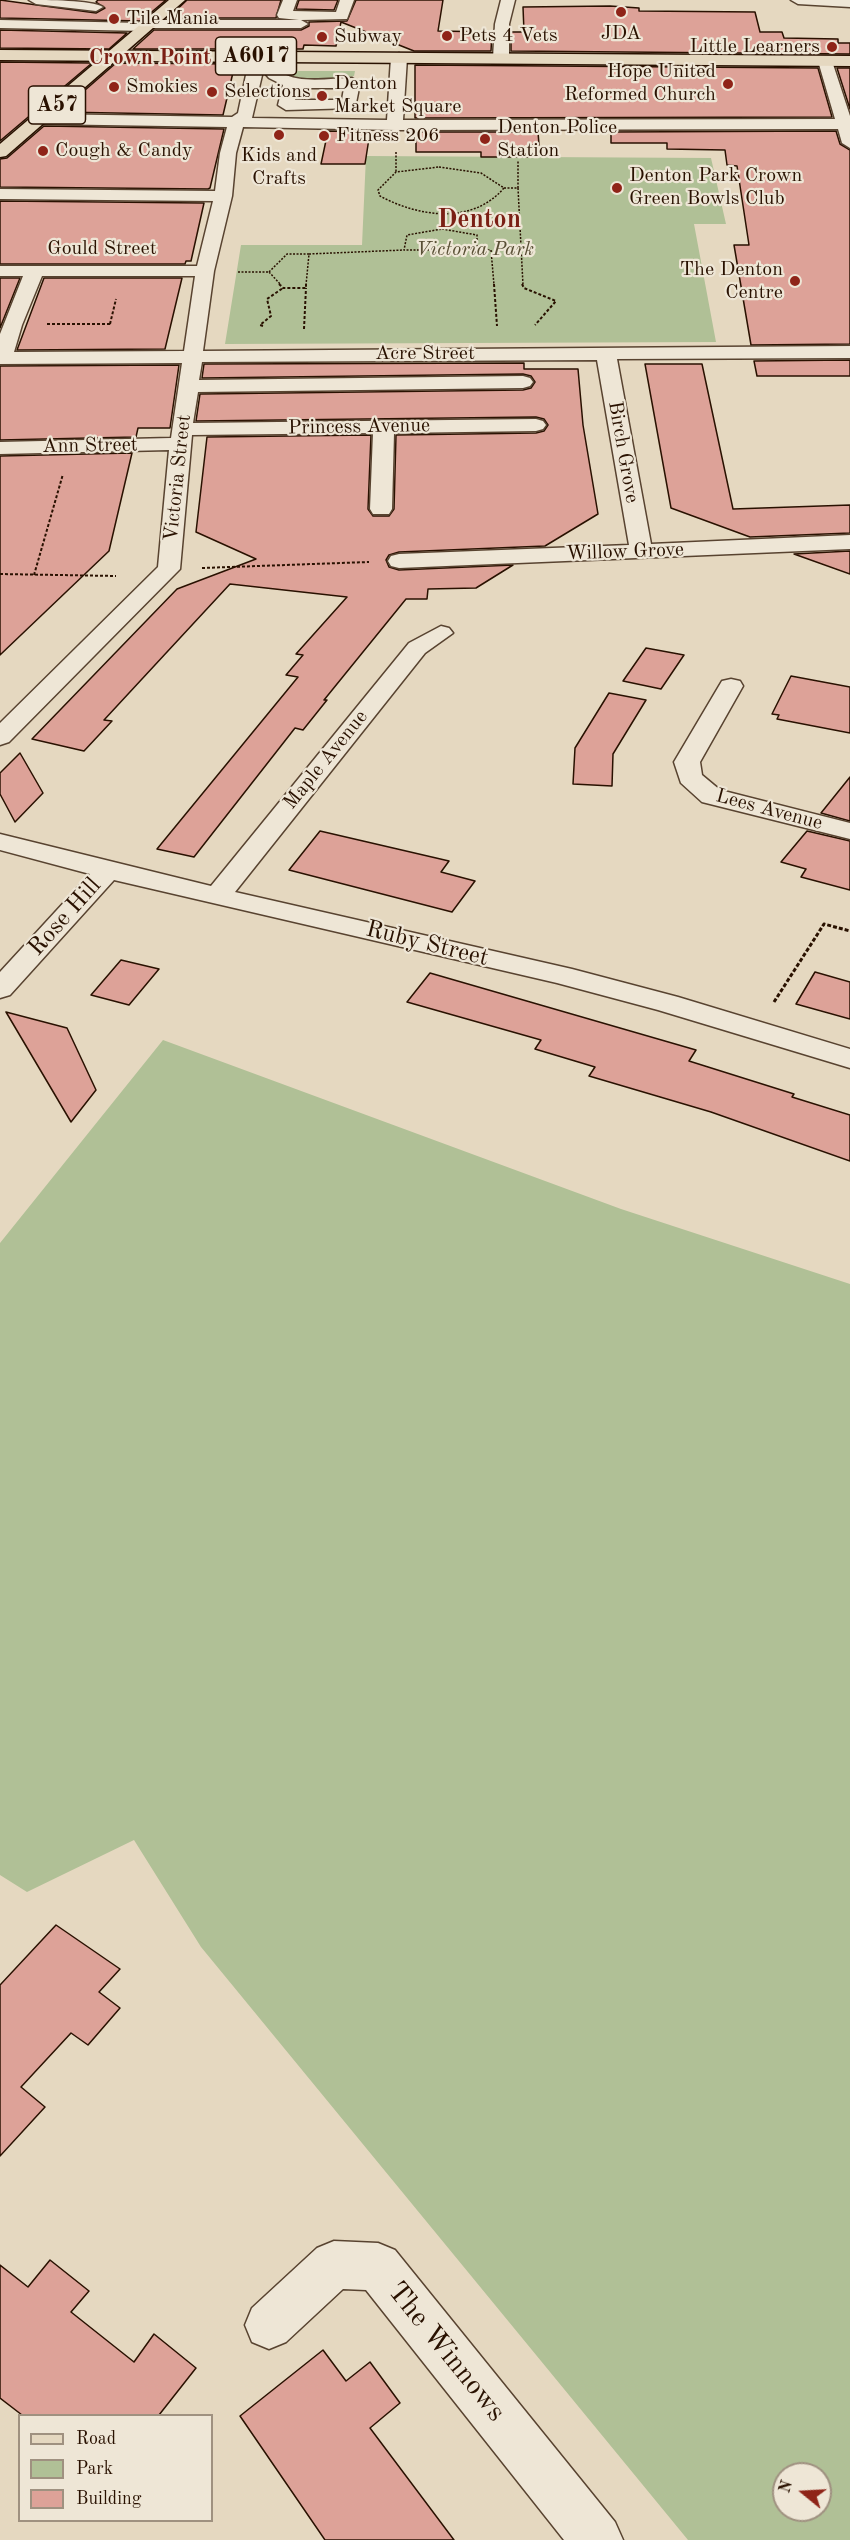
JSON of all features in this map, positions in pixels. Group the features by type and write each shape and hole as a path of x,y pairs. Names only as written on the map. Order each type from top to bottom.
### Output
{"main road":[{"name":"A57","path":"0,152 42,119 148,19 178,0"},
{"name":"A6017","path":"0,55 850,61"}],"street":[{"path":"36,0 107,8"},
{"path":"284,15 290,0"},
{"path":"202,8 199,11 204,14 227,11 342,16 347,0"},
{"path":"501,58 502,24 508,0"},
{"path":"798,0 850,3"},
{"path":"0,24 148,19 301,24"},
{"path":"258,56 274,75 291,83 352,83 399,58"},
{"path":"236,122 246,115 258,56"},
{"path":"395,125 399,58"},
{"path":"826,61 847,124 850,143"},
{"path":"286,105 291,83"},
{"path":"349,105 352,83"},
{"path":"236,122 268,117 286,105 349,105 370,118 395,125"},
{"path":"42,119 395,125 847,124"},
{"name":"Victoria Street","path":"165,573 181,436 205,271 223,196 228,153 236,122"},
{"path":"0,194 223,196"},
{"name":"Gould Street","path":"0,271 205,271"},
{"path":"1,357 35,272"},
{"name":"Acre Street","path":"1,357 850,352"},
{"name":"Birch Grove","path":"606,354 641,551"},
{"path":"189,386 524,382"},
{"name":"Princess Avenue","path":"181,436 384,427 536,425"},
{"path":"381,509 384,427"},
{"name":"Ann Street","path":"0,448 70,446 181,436"},
{"name":"Willow Grove","path":"399,561 850,542"},
{"path":"0,736 165,573"},
{"name":"Maple Avenue","path":"218,895 417,648 441,633"},
{"name":"Lees Avenue","path":"731,686 687,762 690,778 711,796 850,831"},
{"name":"Ruby Street","path":"0,842 106,872 218,895 642,996 850,1059"},
{"name":"Rose Hill","path":"0,989 106,872"},
{"name":"The Winnows","path":"268,2325 334,2265 378,2267 597,2540"}],"path":[{"path":"395,125 396,172"},
{"path":"518,161 521,282 524,288 556,301"},
{"path":"504,188 490,205 469,211 442,214 401,207 380,196 378,190 382,183 396,172 425,167 467,169 495,178 504,188 518,188"},
{"path":"442,214 442,229"},
{"path":"404,250 407,235 442,229 477,235 477,250"},
{"path":"205,271 269,272 287,255 404,250 491,250 497,334"},
{"path":"304,333 309,254"},
{"path":"101,357 124,271"},
{"path":"269,272 283,288"},
{"path":"268,328 260,325 271,316 267,299 283,288 306,288"},
{"path":"13,324 110,324"},
{"path":"34,575 70,446"},
{"path":"0,574 165,573 399,561"},
{"path":"755,1030 824,924 850,930"}],"green space":[{"path":"292,71 355,71 354,76 322,79 290,75"},
{"name":"Victoria Park","path":"366,156 711,158 726,224 694,224 716,342 225,344 241,245 362,245"},
{"path":"163,1040 621,1209 850,1284 850,2540 688,2540 201,1947 134,1840 27,1892 0,1875 0,1243"}],"building":[{"path":"0,0 96,13 105,8 96,2 98,0 166,0 141,21 0,18"},
{"path":"187,0 281,0 276,18 168,18"},
{"path":"299,0 338,0 334,10 296,9"},
{"path":"356,0 443,0 438,31 492,32 491,51 414,51 341,22 336,46 304,45 303,49 133,49 154,30 301,30 309,26 309,22 347,21"},
{"path":"523,7 639,8 639,11 755,12 760,32 782,32 784,38 838,39 838,43 850,43 850,54 511,51 511,32 524,32"},
{"path":"0,30 127,33 109,49 0,48"},
{"path":"0,62 92,63 0,141"},
{"path":"116,63 235,64 223,115 60,112"},
{"path":"415,65 818,68 832,117 415,118"},
{"path":"837,68 850,68 850,109"},
{"path":"44,126 224,129 208,189 0,187 0,159 7,158"},
{"path":"328,131 370,132 365,164 321,164"},
{"path":"836,131 840,144 850,150 850,344 751,345 734,245 749,245 737,166 727,165 725,150 667,149 667,143 611,143 611,132"},
{"path":"416,132 538,132 539,145 530,145 531,157 481,157 481,152 416,152"},
{"path":"0,201 204,203 191,261 186,261 185,264 0,264"},
{"path":"0,278 20,278 0,328"},
{"path":"44,278 182,278 165,349 17,350"},
{"path":"850,360 850,376 757,376 754,361"},
{"path":"524,363 524,369 578,369 583,425 598,514 545,546 399,552 389,555 386,560 389,567 399,570 513,565 476,588 428,589 427,599 406,599 324,700 327,700 303,730 295,728 194,857 157,849 298,677 286,675 303,655 296,654 347,597 230,584 104,720 112,721 84,751 32,739 177,589 256,559 196,532 207,437 371,435 368,509 373,516 389,516 394,509 396,435 536,433 544,431 548,425 544,419 536,417 196,421 200,394 523,390 531,388 535,382 531,376 523,374 202,378 204,364"},
{"path":"645,364 702,364 733,509 850,505 850,533 750,537 671,508"},
{"path":"179,365 170,428 138,428 136,437 0,440 0,366"},
{"path":"132,453 109,551 0,655 0,456"},
{"path":"850,551 850,574 794,554"},
{"path":"646,648 684,655 661,689 623,681"},
{"path":"791,676 850,687 850,733 777,719 779,715 772,714"},
{"path":"609,693 646,700 613,754 612,786 573,784 575,748"},
{"path":"20,753 43,793 15,822 0,794 0,773"},
{"path":"850,777 850,821 821,813"},
{"path":"320,831 449,861 441,872 475,881 452,912 289,870"},
{"path":"807,831 850,841 850,890 801,877 806,869 781,862"},
{"path":"121,960 159,969 129,1005 91,995"},
{"path":"815,972 850,982 850,1019 796,1004"},
{"path":"430,973 696,1050 689,1061 794,1094 792,1097 850,1115 850,1161 711,1112 589,1076 595,1067 535,1049 541,1040 407,1002"},
{"path":"6,1012 67,1028 96,1090 71,1122"},
{"path":"56,1925 120,1969 99,1992 120,2008 88,2045 71,2033 21,2087 45,2107 0,2156 0,1985"},
{"path":"50,2260 89,2291 71,2312 134,2362 154,2334 196,2368 160,2414 21,2414 0,2398 0,2265 28,2287"},
{"path":"323,2350 346,2381 370,2362 400,2403 370,2428 454,2540 325,2540 240,2416"}],"place":[{"name":"JDA","path":"621,12"},
{"name":"Tile Mania","path":"114,19"},
{"name":"Pets 4 Vets","path":"447,36"},
{"name":"Subway","path":"322,37"},
{"name":"Little Learners","path":"832,47"},
{"name":"Hope United Reformed Church","path":"728,84"},
{"name":"Smokies","path":"114,87"},
{"name":"Selections","path":"212,92"},
{"name":"Denton Market Square","path":"322,96"},
{"name":"Kids and Crafts","path":"279,135"},
{"name":"Fitness 206","path":"324,136"},
{"name":"Denton Police Station","path":"485,139"},
{"name":"Cough & Candy","path":"43,151"},
{"name":"Denton Park Crown Green Bowls Club","path":"617,188"},
{"name":"The Denton Centre","path":"795,281"}],"district":[{"name":"Crown Point","path":"150,58"},
{"name":"Denton","path":"479,220"}]}
